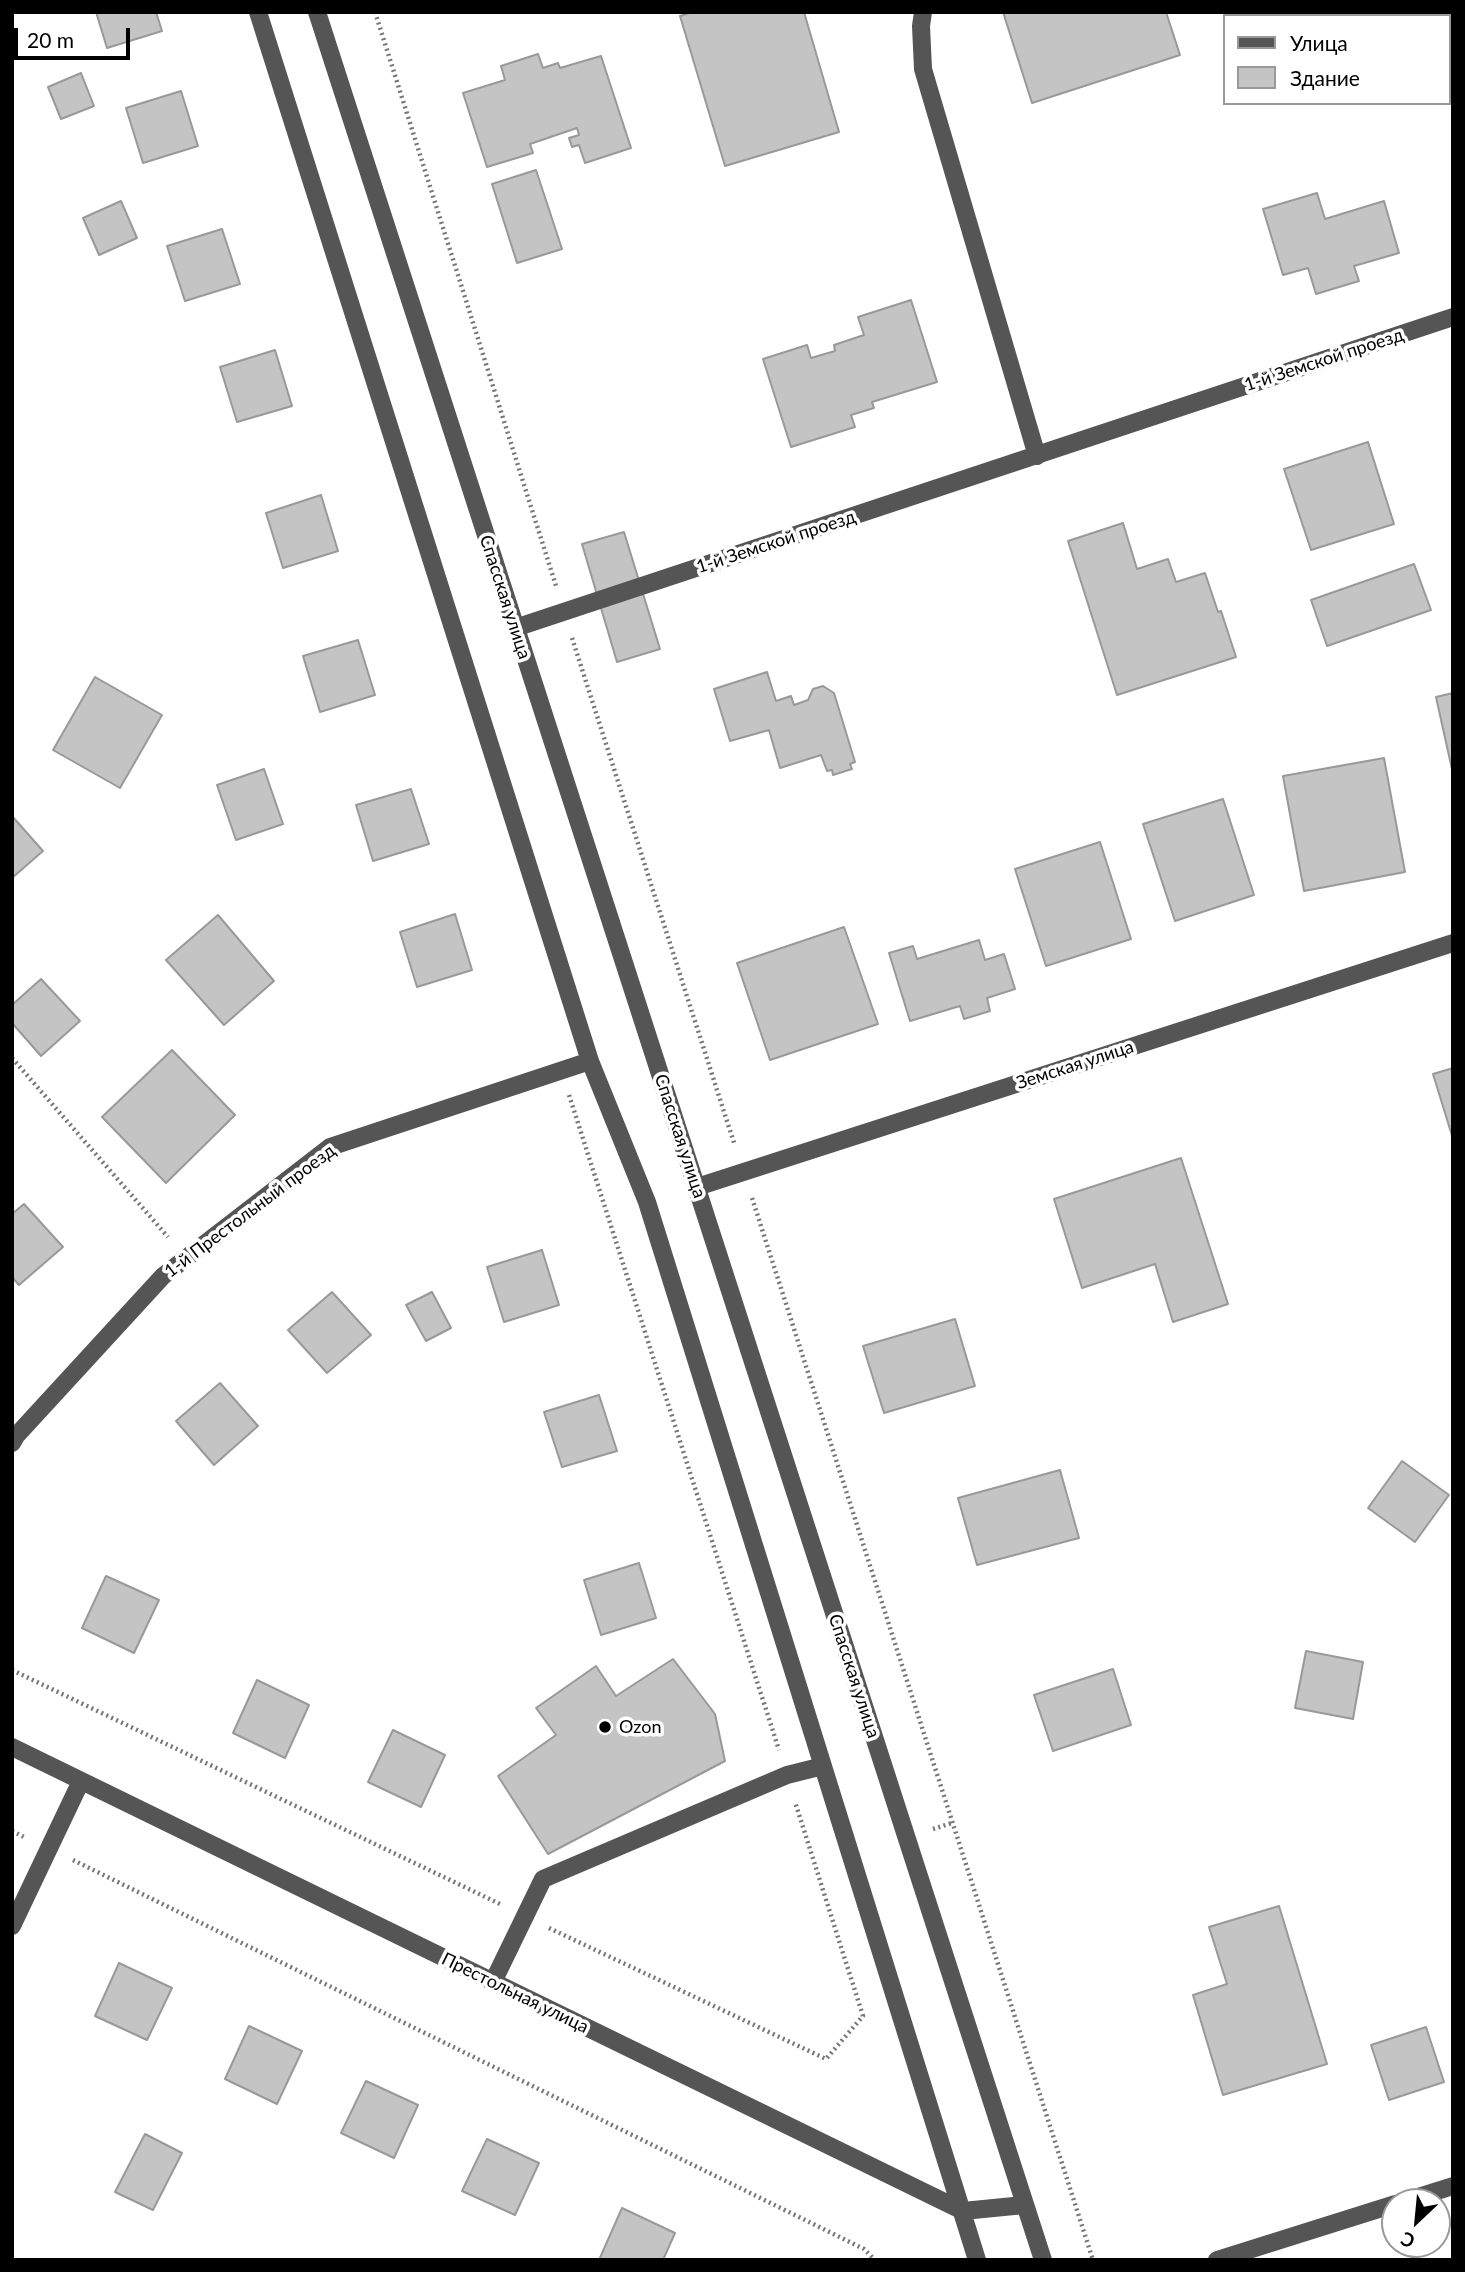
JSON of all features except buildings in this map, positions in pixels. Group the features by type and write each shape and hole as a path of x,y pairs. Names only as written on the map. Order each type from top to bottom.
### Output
{"street":[{"path":"258,12 590,1060 646,1202 977,2260"},
{"name":"Спасская улица","path":"317,12 1043,2260"},
{"path":"923,12 923,69 1037,456"},
{"name":"1-й Земской проезд","path":"515,628 1453,317"},
{"name":"Земская улица","path":"697,1187 1453,943"},
{"name":"1-й Престольный проезд","path":"12,1443 163,1276 330,1147 590,1060"},
{"name":"Престольная улица","path":"12,1747 963,2211"},
{"path":"493,1982 544,1879 787,1776 823,1766"},
{"path":"12,1926 81,1781"},
{"path":"963,2211 1024,2205"},
{"path":"1217,2260 1381,2208"}],"path":[{"path":"375,12 564,612 1093,2260"},
{"path":"12,1058 186,1258"},
{"path":"12,1670 826,2059 863,2016 561,1070"},
{"path":"12,1831 864,2249 875,2260"}],"place":[{"name":"Ozon","path":"605,1727"}]}
